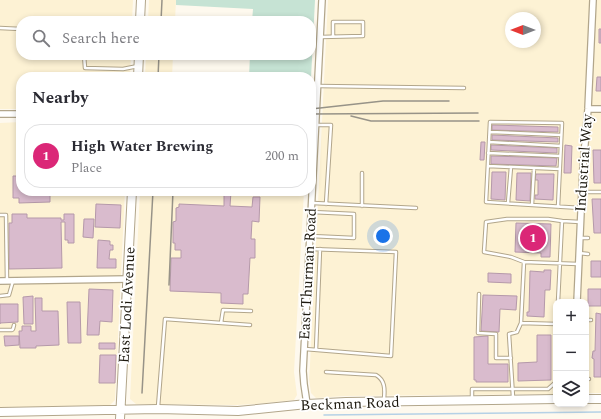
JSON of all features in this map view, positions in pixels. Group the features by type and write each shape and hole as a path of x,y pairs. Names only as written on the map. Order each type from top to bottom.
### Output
{"street":[{"path":"140,16 141,0"},
{"name":"East Thurman Road","path":"316,125 322,0"},
{"name":"Industrial Way","path":"577,299 593,0"},
{"path":"138,72 139,60"},
{"path":"588,109 601,109"},
{"path":"0,114 16,114"},
{"name":"East Lodi Avenue","path":"120,419 132,196"},
{"name":"East Thurman Road","path":"307,404 304,378 312,196"},
{"path":"0,281 128,278"},
{"name":"Beckman Road","path":"0,412 158,409 238,412 307,404 346,402 553,399"},
{"path":"589,399 601,399"}],"lane":[{"path":"321,37 363,36 363,22 333,22 333,36"},
{"path":"0,28 16,29"},
{"path":"84,60 85,68 123,68 138,66"},
{"path":"318,86 464,88"},
{"path":"558,206 562,123 490,122 486,202 581,208"},
{"path":"316,125 331,125 326,204"},
{"path":"490,132 561,135"},
{"path":"489,142 561,146"},
{"path":"488,153 560,156"},
{"path":"488,166 560,169"},
{"path":"508,203 511,167"},
{"path":"532,205 534,168"},
{"path":"362,173 362,206"},
{"path":"582,192 601,192"},
{"path":"312,203 416,208"},
{"path":"310,236 354,238 354,214 312,212"},
{"path":"0,215 6,215 10,281 9,295 0,296"},
{"path":"578,264 524,262 511,257 484,252 486,222 507,219 548,219 580,222"},
{"path":"558,299 562,221"},
{"path":"580,238 588,238"},
{"path":"305,349 391,356 396,252 310,249"},
{"path":"316,350 320,249"},
{"path":"579,253 588,254"},
{"path":"513,400 509,334 517,332 521,323 524,262"},
{"path":"479,294 478,333 496,334 496,358 511,358"},
{"path":"221,323 223,310 251,311"},
{"path":"158,409 165,319 250,325"},
{"path":"521,323 553,324"},
{"path":"0,330 12,330 14,325"},
{"path":"326,372 376,375 382,379 385,386 384,401"},
{"path":"472,400 472,389 548,389 553,385"}],"shaded area":[{"path":"0,0 133,0 132,16 16,16 16,60 131,60 130,72 16,72 16,109 0,109"},
{"path":"149,0 176,0 175,16 148,16"},
{"path":"328,0 601,0 601,393 589,393 589,299 553,299 553,394 345,396 316,398 311,393 309,379"},
{"path":"146,60 173,60 172,72 145,72"},
{"path":"16,122 16,196 125,196 115,400 109,406 0,408 0,123"},
{"path":"140,196 304,196 294,372 297,395 294,400 236,405 136,404 130,399"}],"green space":[{"path":"176,0 315,0 314,16 252,16 253,9 176,5"},
{"path":"250,60 312,60 311,72 249,72"}],"building":[{"path":"599,29 601,29 601,43 599,43"},
{"path":"597,77 601,77 601,91 596,91"},
{"path":"492,125 558,127 558,132 492,130"},
{"path":"492,135 558,138 558,142 492,140"},
{"path":"481,142 485,142 484,160 480,160"},
{"path":"491,145 557,148 557,153 491,150"},
{"path":"565,145 572,146 571,173 564,173"},
{"path":"593,150 601,150 601,183 594,183"},
{"path":"491,156 557,158 556,166 491,164"},
{"path":"492,172 506,172 505,200 491,199"},
{"path":"517,173 531,173 530,201 516,200"},
{"path":"536,174 554,174 553,200 535,199 535,195 538,195 538,180 535,180"},
{"path":"13,176 16,176 16,196 50,196 50,202 19,203 19,198 13,198"},
{"path":"224,196 231,196 230,206 252,207 253,197 260,197 259,222 252,221 251,239 255,239 255,258 250,258 248,294 243,294 243,304 221,303 221,293 170,291 171,258 181,258 181,250 175,250 175,243 173,243 173,222 176,221 176,208 179,207 179,204 224,206"},
{"path":"592,199 601,199 601,233 594,233"},
{"path":"96,204 121,205 120,228 95,227"},
{"path":"12,214 27,214 27,218 61,218 61,220 64,220 64,214 74,214 74,243 68,243 68,240 65,240 65,222 61,222 62,268 9,269 9,223 12,223"},
{"path":"84,219 94,219 93,238 83,237"},
{"path":"516,223 551,224 550,257 541,257 541,253 515,252"},
{"path":"98,240 110,241 110,245 113,245 113,250 110,250 109,259 116,259 116,268 97,268"},
{"path":"591,261 601,261 601,277 591,277"},
{"path":"544,270 551,270 550,290 545,290 544,317 527,316 527,312 529,312 530,271 544,272"},
{"path":"488,273 511,274 511,283 488,282"},
{"path":"89,289 113,290 112,322 100,321 99,335 87,335"},
{"path":"588,289 601,289 601,306 589,306"},
{"path":"483,295 517,296 516,310 500,309 499,332 481,331"},
{"path":"33,296 33,324 24,324 23,297"},
{"path":"35,298 42,298 42,311 58,311 59,345 36,346 36,348 20,348 19,331 22,331 22,326 31,326 31,331 36,331"},
{"path":"67,302 80,302 81,343 68,343"},
{"path":"0,304 18,304 18,322 0,323"},
{"path":"596,313 601,314 601,377 594,377 594,359 592,358 593,351 595,351"},
{"path":"537,335 551,335 551,380 518,381 518,363 537,362"},
{"path":"4,336 19,336 19,345 5,346"},
{"path":"488,336 488,364 508,364 508,382 476,382 476,380 474,380 474,337"},
{"path":"99,343 115,343 115,349 99,349"},
{"path":"100,355 116,355 115,383 99,383"}],"waterway":[{"path":"324,415 601,412"}],"railway":[{"path":"161,16 162,0"},
{"path":"158,72 159,60"},
{"path":"316,108 383,101 449,101"},
{"path":"316,114 478,113"},
{"path":"351,116 371,121 479,121"},
{"path":"142,393 153,196"},
{"path":"169,285 173,196"}],"place":[{"name":"High Water Brewing","path":"533,238"}]}
